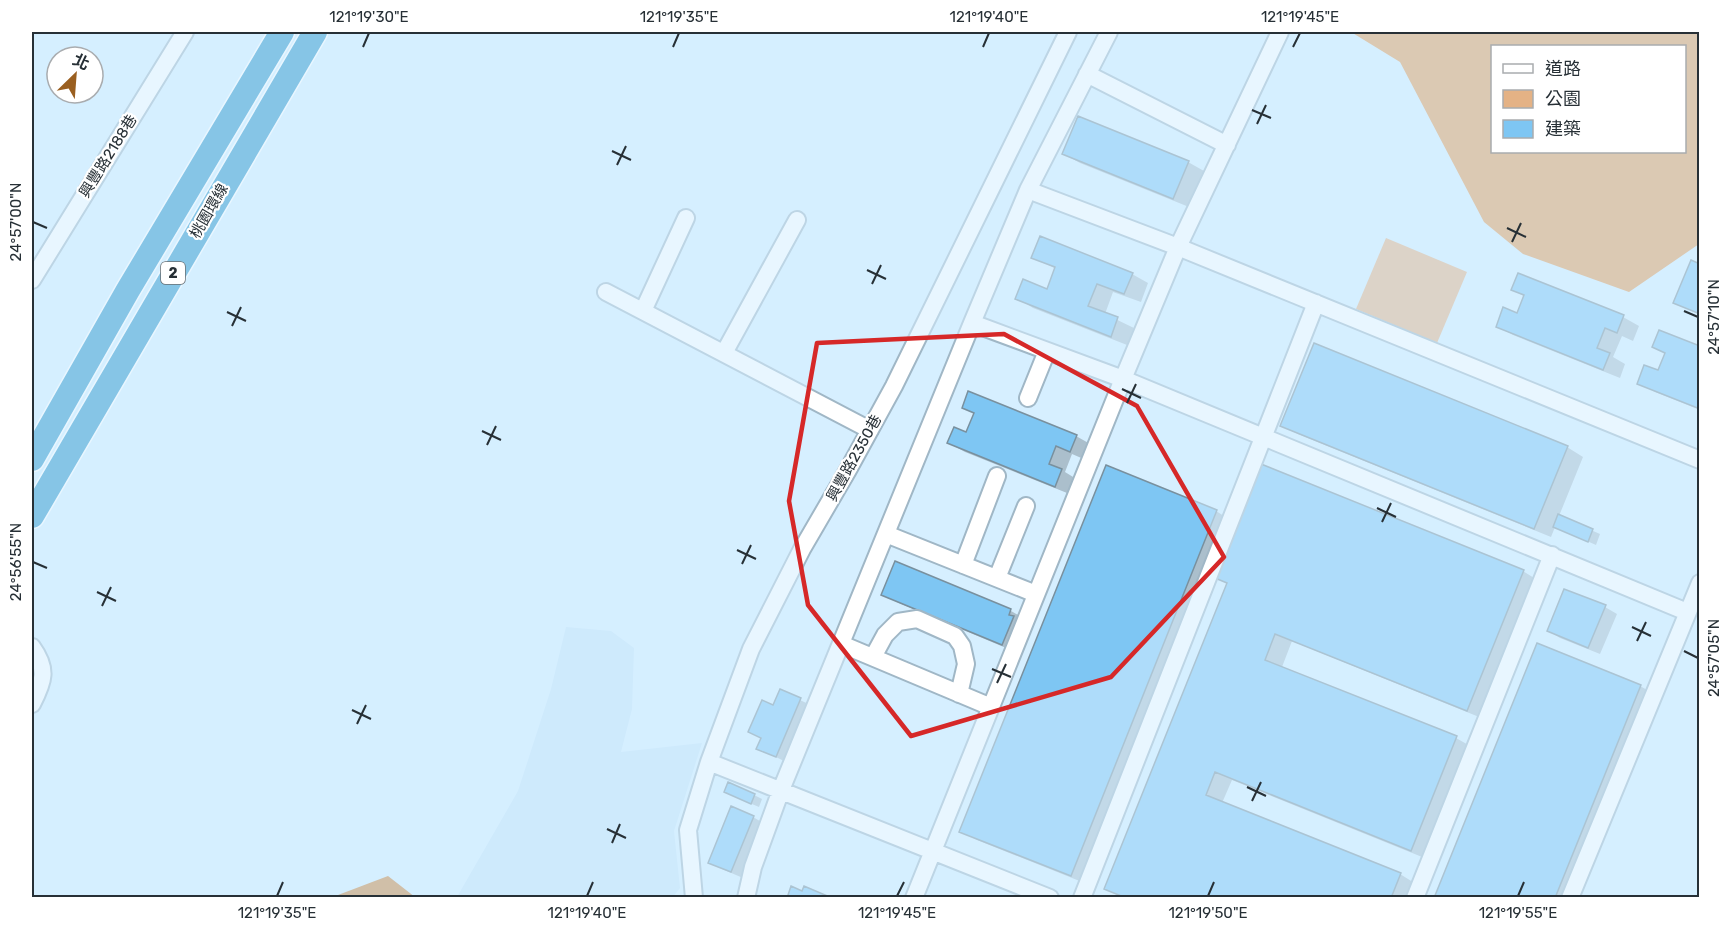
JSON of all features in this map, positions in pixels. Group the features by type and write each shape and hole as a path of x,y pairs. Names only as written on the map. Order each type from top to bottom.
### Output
{"highway":[{"name":"桃園環線","path":"32,459 128,290 282,32"},
{"name":"桃園環線","path":"32,516 315,32"}],"street":[{"name":"興豐路2188巷","path":"32,280 185,32"},
{"name":"興豐路2350巷","path":"694,897 688,830 709,762 751,649 802,549 894,386 1068,32"},
{"path":"746,897 753,867 781,790 972,323 1028,190 1109,32"},
{"path":"914,897 1178,248 1281,32"},
{"path":"1087,74 1227,145"},
{"path":"1028,190 1316,303 1700,460"},
{"path":"643,311 686,218"},
{"path":"724,353 797,220"},
{"path":"606,291 870,430"},
{"path":"1082,897 1316,303"},
{"path":"972,323 1123,379 1687,612"},
{"path":"1028,398 1047,351"},
{"path":"963,565 997,476"},
{"path":"997,578 1026,506"},
{"path":"886,534 1036,594"},
{"path":"1415,897 1552,555"},
{"path":"1570,897 1700,584"},
{"path":"873,657 885,635 898,622 917,619 955,636 963,646 966,664 959,694"},
{"path":"841,644 991,707"},
{"path":"32,647 43,672 41,686 32,705"},
{"path":"709,762 1050,897"}],"highlighted area":[{"path":"1004,334 1137,406 1224,557 1111,677 911,736 808,605 789,501 817,343"}],"shaded area":[{"path":"1351,32 1699,32 1699,244 1629,292 1523,254 1484,222 1400,62"},
{"path":"566,627 611,631 634,648 632,709 621,752 702,743 674,831 680,888 672,898 457,897 518,791 551,689"},
{"path":"388,876 415,897 335,897 338,895"}],"green space":[{"path":"1386,238 1467,272 1437,343 1356,309"}],"building":[{"path":"1078,116 1189,161 1173,199 1062,154"},
{"path":"1040,236 1133,273 1124,294 1097,284 1088,306 1118,317 1111,337 1015,299 1023,279 1047,289 1055,267 1031,258"},
{"path":"1691,260 1700,264 1700,314 1673,303"},
{"path":"1518,273 1624,315 1617,333 1605,328 1597,348 1610,353 1603,370 1496,327 1503,307 1517,313 1524,295 1511,290"},
{"path":"1659,330 1700,346 1700,409 1637,384 1644,365 1658,370 1665,353 1652,347"},
{"path":"1314,343 1568,446 1534,529 1280,426"},
{"path":"968,391 1077,435 1070,452 1056,446 1049,464 1062,469 1055,487 947,443 954,427 966,432 974,413 962,408"},
{"path":"1261,464 1524,570 1467,711 1275,634 1265,660 1457,736 1411,851 1215,772 1206,795 1401,873 1391,898 1126,898 1104,889 1227,583 1215,578"},
{"path":"1106,465 1217,510 1071,876 959,832"},
{"path":"1558,514 1593,529 1588,542 1553,527"},
{"path":"895,561 1011,609 1009,615 1014,616 1002,645 881,595"},
{"path":"1564,589 1606,605 1588,648 1547,631"},
{"path":"1537,643 1641,685 1555,898 1434,898"},
{"path":"780,689 801,698 776,757 756,749 761,738 748,732 762,700 773,705"},
{"path":"728,782 755,794 751,804 724,792"},
{"path":"731,806 754,816 731,872 708,863"},
{"path":"791,886 802,891 804,886 832,898 787,898"}]}
